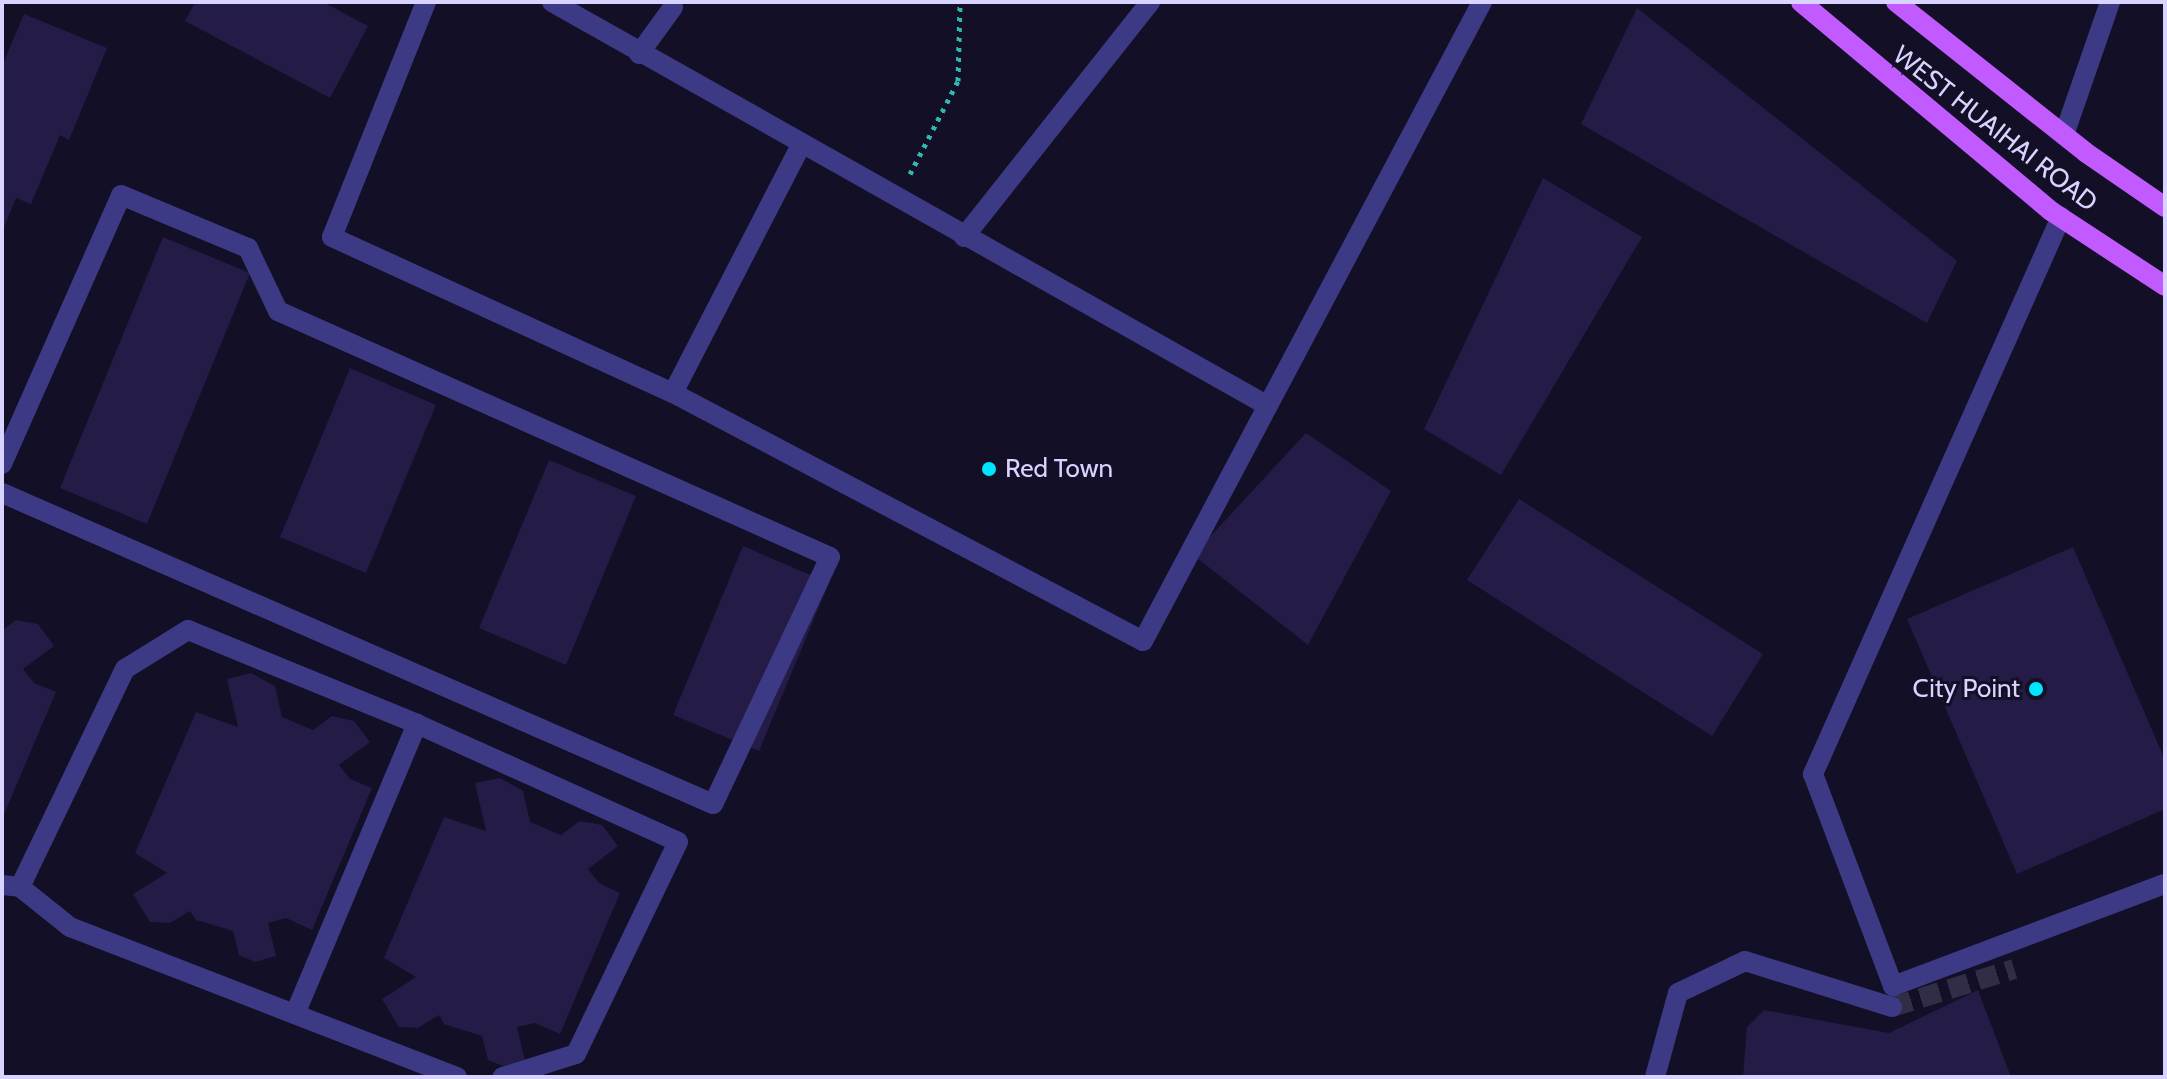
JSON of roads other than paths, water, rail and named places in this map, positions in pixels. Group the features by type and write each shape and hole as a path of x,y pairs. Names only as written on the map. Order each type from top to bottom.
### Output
{"main road":[{"name":"WEST HUAIHAI ROAD","path":"1801,2 2061,217 2165,286"},
{"name":"WEST HUAIHAI ROAD","path":"1896,2 2064,135 2165,207"}],"street":[{"path":"426,2 332,237 673,393 1143,641 1482,2"},
{"path":"552,2 639,54 1268,406"},
{"path":"964,237 1150,2"},
{"path":"2064,135 2110,2"},
{"path":"639,54 673,7"},
{"path":"673,393 801,145"},
{"path":"2,464 121,195 248,248 278,311 830,557 713,804 2,493"},
{"path":"2061,217 1813,774 1893,986 2165,884"},
{"path":"457,1077 70,927 11,886 125,669 188,630 417,724 678,842 576,1054 503,1077"},
{"path":"295,1014 417,724"},
{"path":"1655,1077 1678,993 1745,961 1892,1007"}],"tunnel":[{"path":"1892,1007 2014,969"}],"place":[{"name":"Red Town","path":"989,469"},
{"name":"City Point","path":"2036,689"}]}
